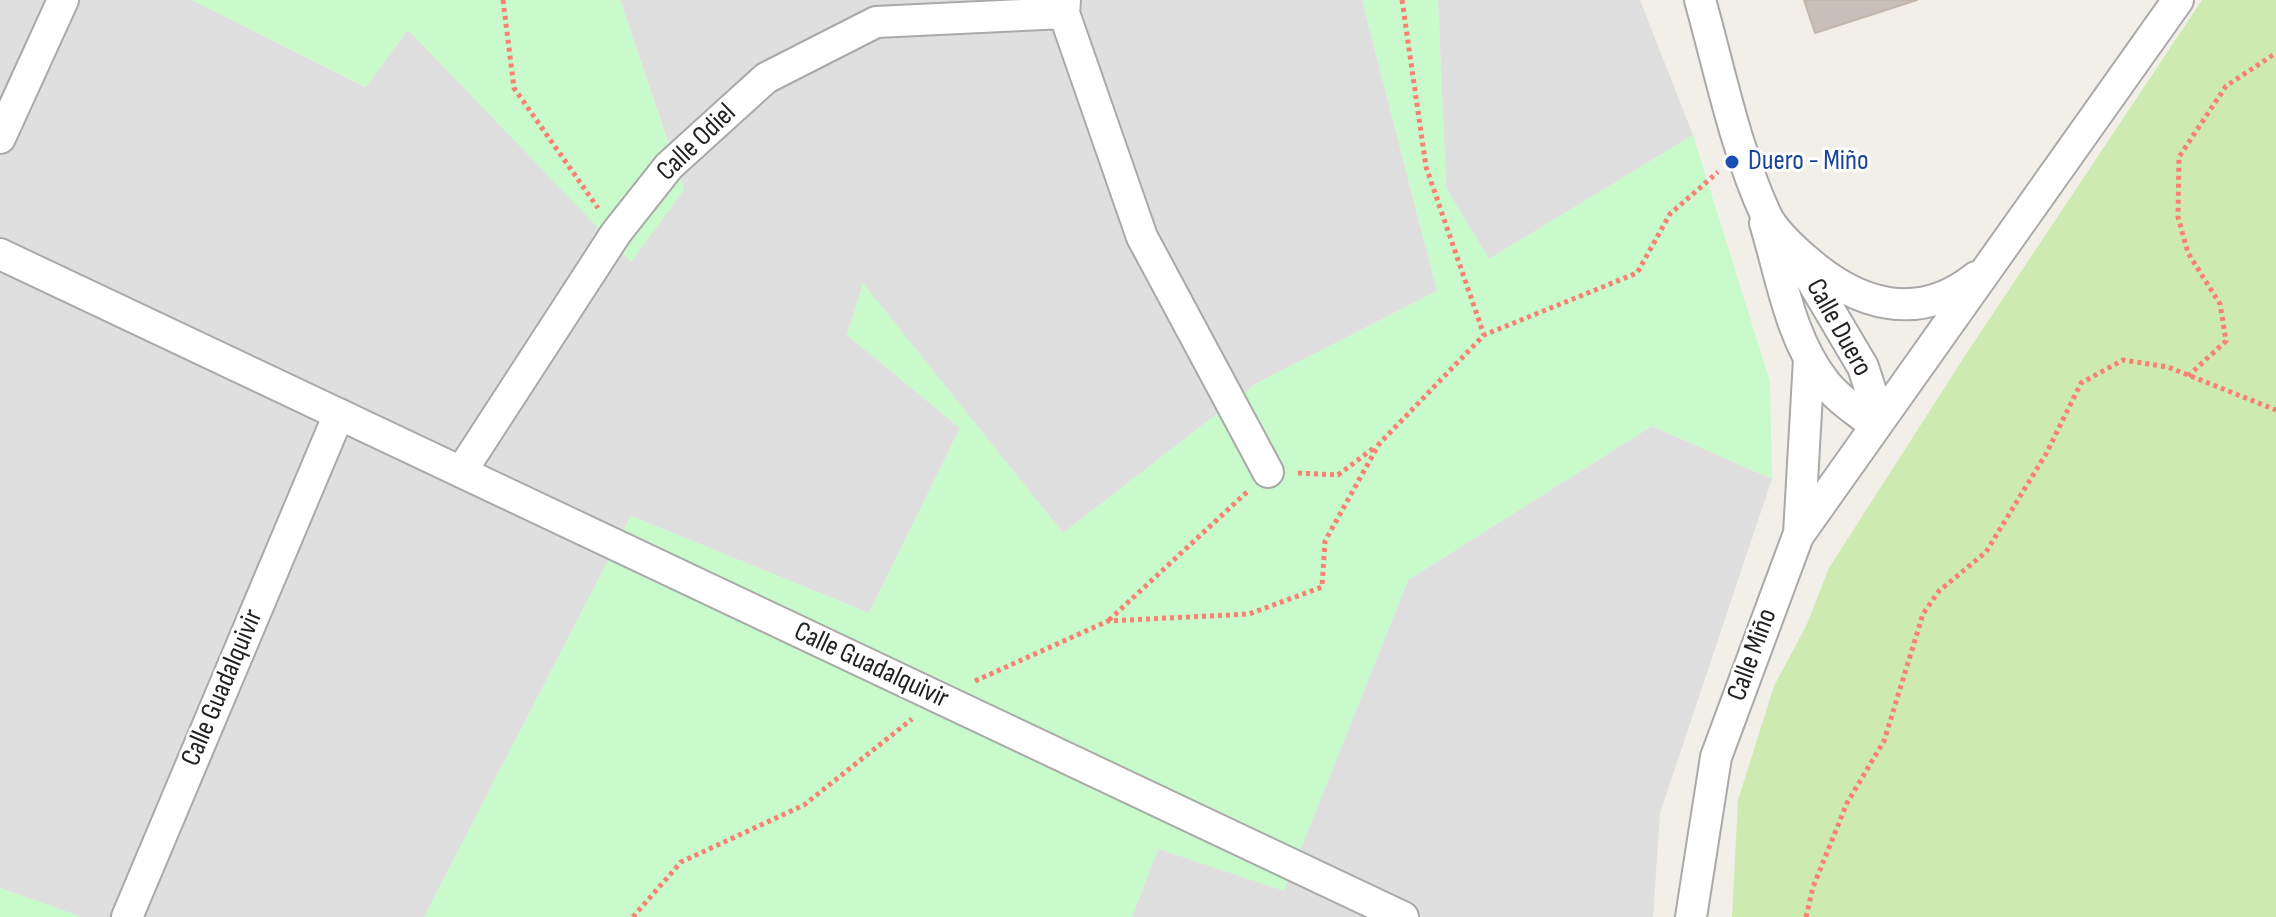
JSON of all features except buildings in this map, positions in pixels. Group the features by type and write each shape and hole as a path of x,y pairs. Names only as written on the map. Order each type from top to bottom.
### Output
{"street":[{"path":"0,138 63,0"},
{"name":"Calle Duero","path":"1700,0 1793,320 1809,359 1826,384 1878,423"},
{"name":"Calle Miño","path":"1691,917 1716,757 1798,536 2178,0"},
{"name":"Calle Odiel","path":"461,472 616,233 669,166 766,78 876,22 1064,6 1142,237 1268,472"},
{"name":"Calle Duero","path":"1747,162 1767,218 1786,240 1839,284 1882,304 1928,301 1949,294 1995,261"},
{"name":"Calle Duero","path":"1786,240 1863,367 1878,423"},
{"name":"Calle Guadalquivir","path":"0,254 1403,917"},
{"name":"Calle Duero","path":"1798,536 1809,359"},
{"name":"Calle Guadalquivir","path":"127,917 339,414"}],"path":[{"path":"503,0 514,88 616,233"},
{"path":"1402,0 1426,167 1484,335"},
{"path":"2188,376 2226,341 2220,304 2188,253 2178,217 2179,157 2226,86 2276,53"},
{"path":"633,917 681,862 804,805 939,698 1108,621 1268,472 1338,475 1379,444 1484,335 1637,273 1670,214 1747,162"},
{"path":"1806,917 1813,887 1847,803 1884,741 1923,614 1939,591 1986,552 2046,454 2081,383 2123,360 2168,367 2276,410"},
{"path":"1108,621 1249,614 1322,587 1325,541 1379,444"}],"shaded area":[{"path":"0,0 192,0 365,87 408,29 631,261 684,189 620,0 1362,0 1437,291 1257,383 1063,533 863,284 847,335 960,428 869,613 631,516 424,917 80,917 0,888"},
{"path":"1438,0 1640,0 1693,135 1489,259 1446,188"},
{"path":"1652,426 1772,479 1660,813 1653,917 1132,917 1158,848 1284,890 1408,580"}],"green space":[{"path":"192,0 620,0 684,190 631,262 408,30 366,87"},
{"path":"1362,0 1438,0 1446,188 1489,259 1693,135 1770,382 1772,479 1652,426 1408,580 1284,891 1158,849 1132,917 424,917 631,516 869,613 960,428 847,335 863,283 1063,533 1257,383 1437,291"},
{"path":"2202,0 2276,0 2276,917 1732,917 1738,800 1774,686 1807,624 1829,568 1968,351"},
{"path":"0,888 74,914 80,917 0,917"}],"place":[{"name":"Duero - Miño","path":"1732,162"}]}
